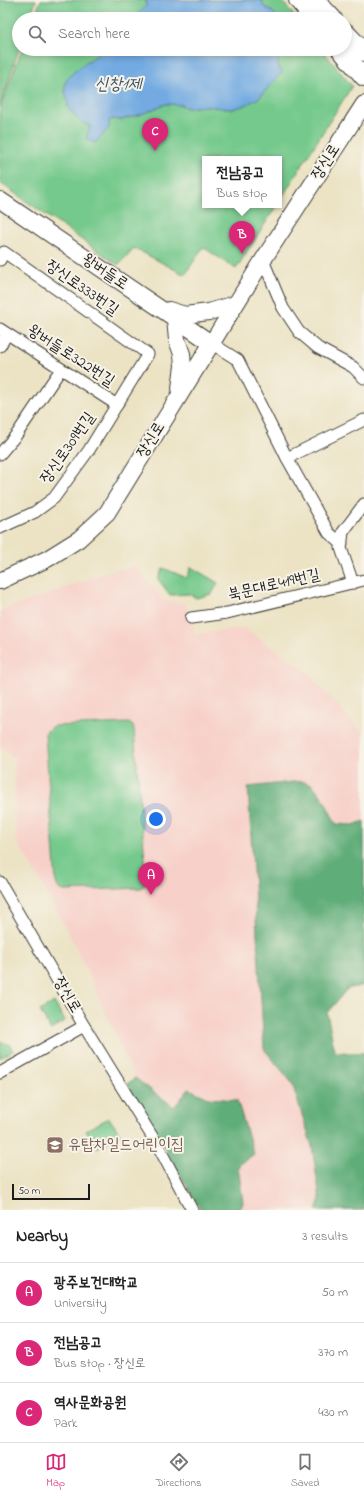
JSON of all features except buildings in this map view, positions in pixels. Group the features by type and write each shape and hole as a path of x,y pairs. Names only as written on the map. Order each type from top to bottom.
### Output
{"main road":[{"path":"298,0 308,12"},
{"path":"315,0 326,12"},
{"path":"352,39 364,52"},
{"path":"346,56 364,77"},
{"name":"장신로","path":"0,581 47,559 79,538 107,513 235,304 364,104"},
{"name":"왕버들로","path":"0,200 211,343"},
{"path":"159,308 185,315 209,312 235,304"},
{"path":"175,319 177,340 182,354 183,366 179,396"}],"street":[{"name":"장신로333번길","path":"0,260 4,252 148,354"},
{"path":"263,260 283,308 299,332 318,348 353,367 364,378"},
{"name":"왕버들로322번길","path":"0,346 4,331 117,405"},
{"path":"211,343 238,360 288,458 329,533 342,544"},
{"name":"장신로309번길","path":"0,528 35,512 54,498 89,450 148,354"},
{"path":"0,454 17,434 61,369"},
{"path":"288,458 364,420"},
{"path":"353,583 341,548 343,532 364,504"},
{"name":"북문대로419번길","path":"191,618 227,613 364,580"},
{"name":"장신로","path":"0,882 84,1026 0,1073"},
{"path":"84,1026 158,1146 192,1210"}],"shaded area":[{"path":"135,566 164,601 185,603 195,634 244,628 305,670 364,734 364,821 353,825 336,824 323,798 313,785 302,781 248,787 264,1049 292,1083 312,1146 320,1199 316,1210 234,1210 174,1107 135,1078 79,953 57,911 16,840 14,760 0,745 0,611 108,572"}],"green space":[{"path":"0,0 36,0 32,12 12,12 12,56 17,56 0,106"},
{"path":"41,0 281,0 291,12 36,12"},
{"path":"19,56 327,56 352,86 282,197 282,156 202,156 202,208 275,208 236,269 203,247 185,275 134,248 118,265 0,183 0,109"},
{"path":"191,567 218,583 212,594 196,598 190,594 170,595 158,579 163,568 187,578"},
{"path":"129,723 133,726 134,730 147,883 141,888 64,891 59,889 56,883 45,734 54,726"},
{"path":"302,781 313,785 323,798 336,824 353,825 364,821 364,985 347,989 327,1013 335,1052 364,1053 364,1210 316,1210 320,1199 312,1146 292,1083 264,1049 248,787"},
{"path":"54,1002 65,1021 51,1030 40,1011"},
{"path":"0,1041 10,1045 13,1051 0,1058"},
{"path":"135,1078 174,1107 189,1089 209,1098 237,1100 254,1154 238,1166 243,1203 240,1210 201,1210 127,1084"},
{"path":"109,1118 121,1135 97,1148 86,1130"}],"water":[{"path":"146,0 262,0 263,6 273,12 140,12 146,6"},
{"name":"신창1제","path":"96,56 279,56 278,65 282,72 259,98 243,106 232,109 205,106 187,108 182,105 166,104 142,114 121,120 112,119 109,121 109,128 95,143 86,139 90,126 81,122 68,108 65,93 65,84 67,79"}],"place":[{"name":"역사문화공원","path":"155,151"},
{"name":"전남공고","path":"242,254"},
{"name":"광주보건대학교","path":"151,895"},
{"name":"유탑차일드어린이집","path":"55,1145"}]}
